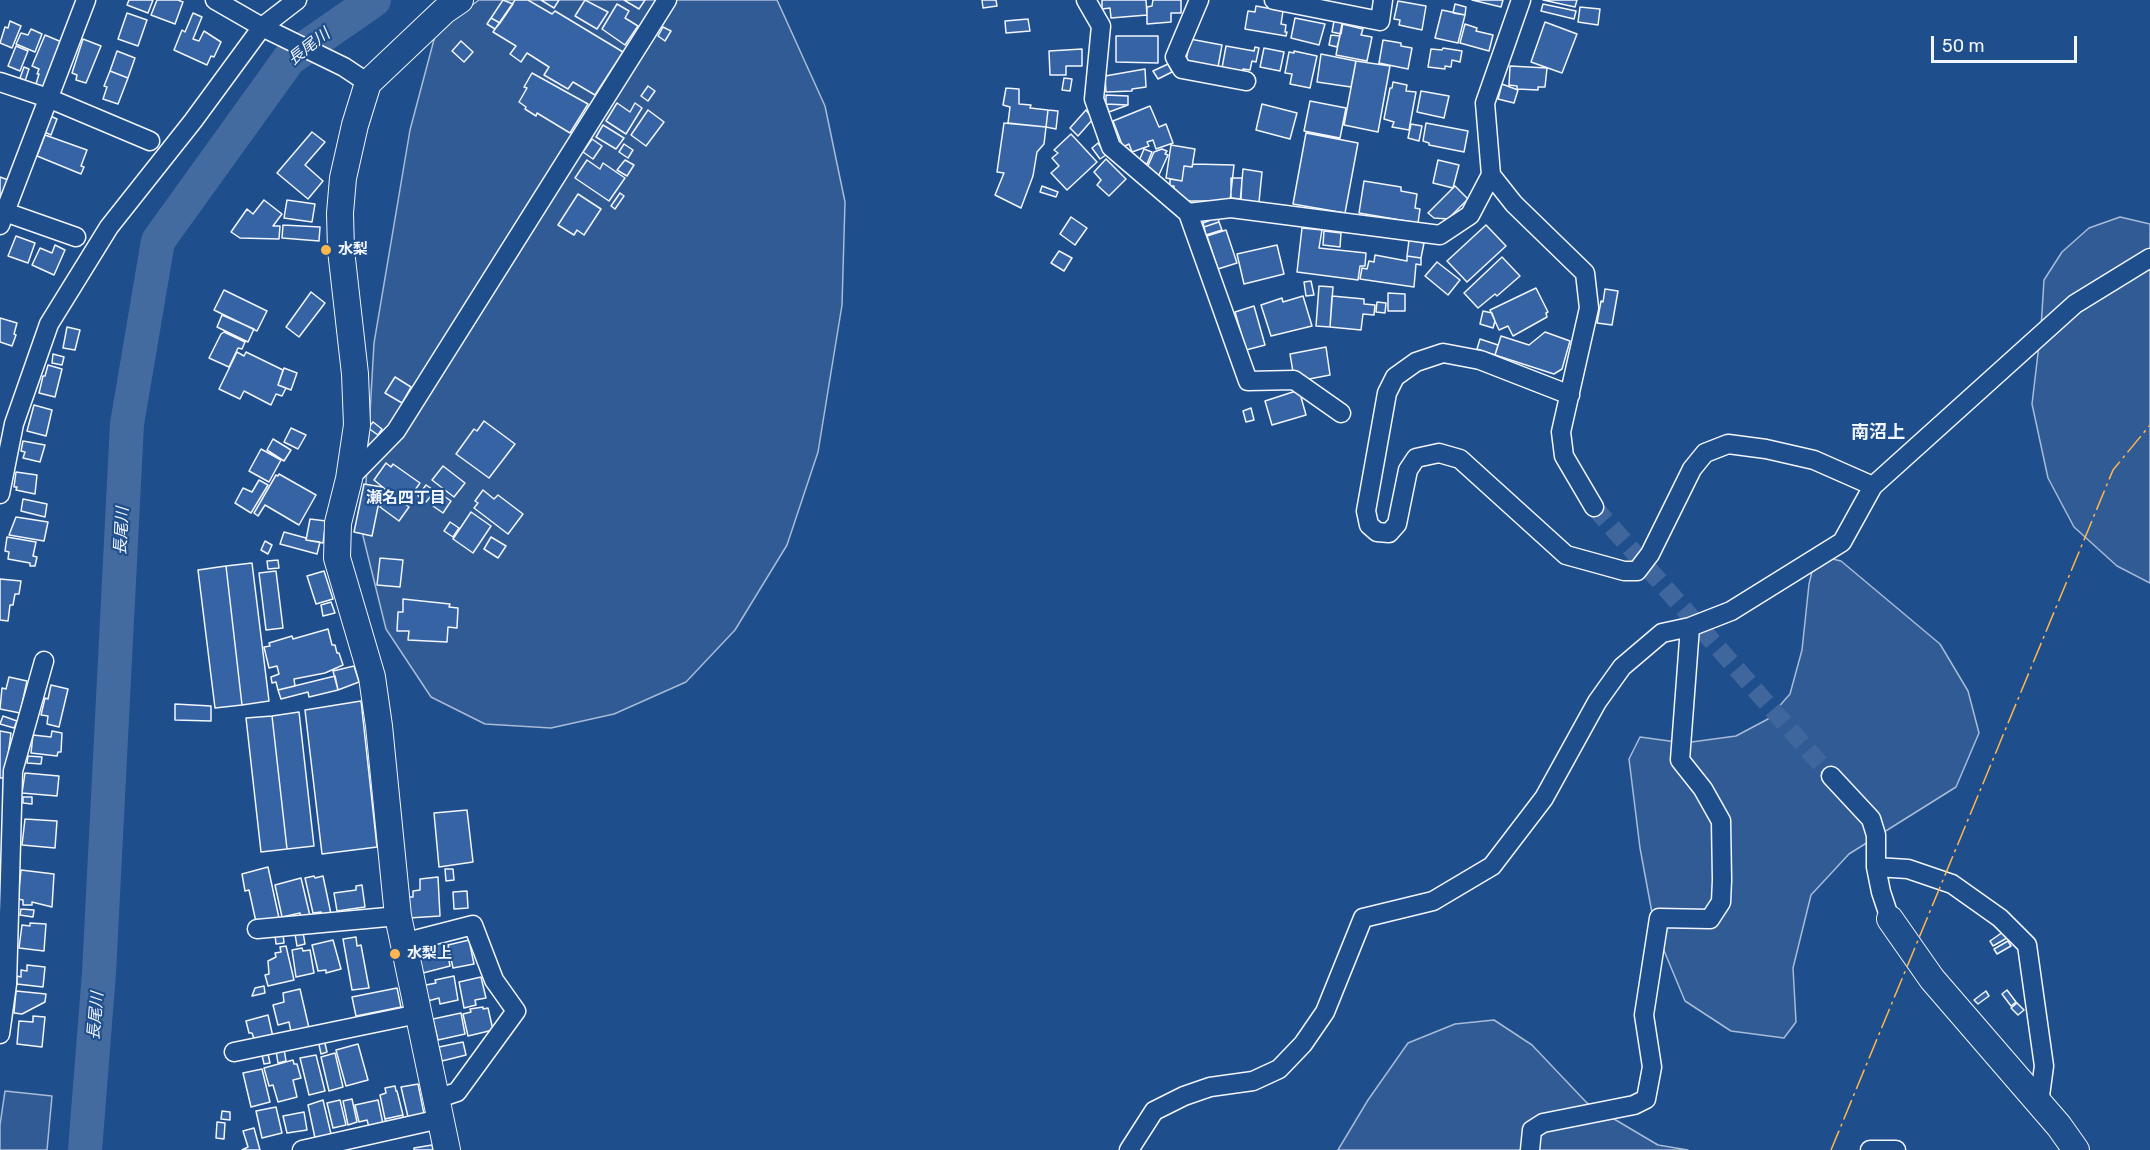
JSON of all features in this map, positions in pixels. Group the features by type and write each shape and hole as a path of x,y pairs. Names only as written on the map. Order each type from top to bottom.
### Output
{"street":[{"path":"76,237 3,210 86,0"},
{"path":"215,0 270,31 345,67 368,83"},
{"path":"0,494 14,424 49,324 109,227 193,122 297,0"},
{"path":"447,1150 398,916 372,677 337,558 338,524 349,479 357,425 341,250 340,213 343,178 355,125 368,83 444,11 460,0"},
{"path":"349,479 396,431 667,0"},
{"path":"1086,0 1101,26 1094,99 1111,147 1188,213 1248,381 1294,380 1341,413"},
{"path":"1198,0 1175,57 1182,69 1246,81"},
{"path":"1274,0 1380,21 1383,0"},
{"path":"1188,213 1232,208 1440,235 1470,215 1491,175 1485,104 1521,0"},
{"path":"0,82 48,98 150,141"},
{"path":"1491,175 1515,204 1585,273 1589,308 1561,432 1564,456 1594,507"},
{"path":"1129,1150 1154,1112 1184,1096 1210,1086 1253,1081 1279,1068 1303,1044 1325,1012 1363,918 1433,901 1492,866 1544,798 1597,702 1622,667 1662,633 1690,627 1731,611 1842,542 1874,486 2075,304 2150,258"},
{"path":"1569,395 1480,360 1443,353 1416,362 1395,377 1386,393 1366,511 1369,525 1377,532 1389,533 1397,524 1408,470 1416,458 1439,453 1460,459 1566,555 1624,571 1637,571 1650,554 1692,469 1705,453 1728,444 1766,449 1814,460 1874,486"},
{"path":"1530,1150 1532,1130 1543,1123 1634,1105 1646,1099 1652,1068 1644,1015 1659,918 1710,919 1720,902 1721,821 1703,789 1680,760 1690,627"},
{"path":"0,1035 4,892 13,771 44,661"},
{"path":"1831,776 1871,819 1876,835 1876,867 1890,918 1932,979 2039,1102 2076,1150"},
{"path":"1876,867 1908,869 1952,884 2000,918 2026,945 2044,1066 2039,1102"},
{"path":"257,929 398,916"},
{"path":"302,1150 438,1109 457,1092 516,1011 494,980 473,925 403,943"},
{"path":"234,1052 418,1014"},
{"path":"1870,1150 1896,1150"}],"shaded area":[{"path":"479,0 777,0 825,106 845,202 842,305 818,452 787,545 735,630 686,682 614,714 551,728 485,724 431,697 386,629 363,536 374,343 410,130 436,32"},
{"path":"2120,217 2150,224 2150,583 2117,566 2074,527 2048,478 2032,404 2044,280 2062,252 2089,228"},
{"path":"1816,555 1841,561 1940,644 1968,691 1979,733 1956,787 1849,854 1811,895 1793,968 1796,1022 1784,1038 1731,1031 1685,1001 1655,929 1640,848 1629,759 1640,737 1684,743 1736,736 1768,719 1790,694 1802,650 1809,584"},
{"path":"1494,1020 1532,1045 1587,1103 1658,1145 1688,1150 1338,1150 1368,1100 1408,1043 1455,1024"},
{"path":"5,1091 52,1096 47,1150 0,1150 0,1125"}],"building":[{"path":"129,0 153,0 148,13 127,5"},
{"path":"157,0 183,2 175,24 151,15"},
{"path":"503,0 513,4 500,23 491,18"},
{"path":"515,0 528,0 552,14 555,11 623,52 595,95 573,82 568,89 544,75 549,67 527,53 521,62 510,54 516,46 493,32"},
{"path":"541,0 559,0 554,8"},
{"path":"585,0 608,12 597,29 575,16"},
{"path":"624,0 645,0 639,9"},
{"path":"982,0 996,0 997,6 983,8"},
{"path":"1102,0 1146,0 1147,15 1111,18 1110,8 1102,9"},
{"path":"1153,0 1181,0 1181,13 1171,13 1171,22 1147,24 1147,7 1152,6"},
{"path":"1472,0 1503,0 1501,7"},
{"path":"1543,0 1577,0 1575,7"},
{"path":"1398,1 1426,6 1422,30 1399,25 1400,20 1394,19"},
{"path":"617,4 629,11 625,18 638,26 625,45 602,29"},
{"path":"1455,4 1466,7 1465,15 1453,13"},
{"path":"1543,4 1576,11 1574,19 1541,11"},
{"path":"1256,6 1283,11 1281,24 1286,25 1286,36 1245,29 1248,11 1255,12"},
{"path":"1580,7 1600,9 1598,25 1578,22"},
{"path":"1442,10 1465,15 1458,43 1435,38"},
{"path":"127,13 147,20 138,46 118,39"},
{"path":"193,13 202,17 193,39 199,41 204,31 221,42 214,57 211,56 207,65 174,50 182,30 185,32"},
{"path":"491,18 500,23 495,29 487,24"},
{"path":"1295,18 1325,24 1319,45 1291,38"},
{"path":"1028,19 1030,31 1006,33 1005,21"},
{"path":"10,21 21,26 12,48 0,43 5,27 8,28"},
{"path":"1334,21 1343,22 1341,34 1332,32"},
{"path":"1545,22 1577,34 1562,73 1531,62"},
{"path":"1342,24 1363,29 1361,35 1372,37 1367,61 1336,55"},
{"path":"1465,24 1477,28 1476,31 1493,35 1489,51 1460,43"},
{"path":"663,27 671,31 665,41 658,36"},
{"path":"31,29 42,34 35,52 16,44 21,33 28,35"},
{"path":"45,35 64,43 44,87 36,84 39,69 32,66"},
{"path":"1331,35 1340,36 1337,47 1329,45"},
{"path":"1116,36 1158,36 1158,63 1116,62"},
{"path":"83,39 101,46 86,83 76,80 77,75 72,73"},
{"path":"1190,39 1222,45 1218,67 1186,61"},
{"path":"1383,40 1401,43 1401,46 1412,48 1408,69 1379,63"},
{"path":"461,41 473,52 464,62 452,51"},
{"path":"16,46 28,51 20,71 8,66"},
{"path":"1226,46 1254,51 1255,47 1259,48 1256,62 1252,61 1250,70 1243,69 1242,72 1222,68"},
{"path":"1264,48 1284,52 1280,71 1260,67"},
{"path":"1443,48 1462,51 1460,62 1452,60 1451,67 1445,66 1445,69 1428,67 1431,49 1442,50"},
{"path":"1082,49 1082,66 1066,66 1066,75 1050,75 1049,51"},
{"path":"117,51 135,58 128,78 110,71"},
{"path":"1294,51 1317,56 1310,88 1290,84 1292,74 1285,73 1289,52 1294,53"},
{"path":"1321,54 1356,61 1351,87 1317,82"},
{"path":"1356,61 1390,66 1378,132 1344,125"},
{"path":"1168,64 1172,72 1158,79 1153,71"},
{"path":"1510,66 1547,68 1545,87 1538,87 1538,90 1517,89 1517,86 1509,85"},
{"path":"24,67 29,69 25,81 20,78"},
{"path":"1145,69 1146,87 1132,89 1132,91 1106,92 1105,76"},
{"path":"110,71 128,78 118,104 103,99 107,87 104,86"},
{"path":"532,73 588,104 570,133 537,113 536,116 519,102"},
{"path":"1064,78 1072,79 1070,91 1062,90"},
{"path":"1393,82 1407,85 1406,91 1416,92 1409,130 1392,127 1394,122 1384,119"},
{"path":"1502,84 1518,90 1514,103 1498,99"},
{"path":"648,86 655,91 648,101 641,96"},
{"path":"1006,88 1019,89 1019,104 1048,110 1046,127 1008,123 1010,107 1003,105"},
{"path":"1421,91 1449,96 1444,118 1417,112"},
{"path":"1106,95 1128,96 1128,105 1106,104"},
{"path":"1310,101 1346,108 1340,138 1304,131"},
{"path":"617,103 630,112 635,103 642,108 626,134 606,121"},
{"path":"1106,104 1128,105 1109,112"},
{"path":"1262,104 1297,113 1290,139 1256,130"},
{"path":"1150,106 1159,127 1166,124 1173,143 1156,149 1153,140 1147,142 1149,146 1132,152 1129,144 1123,147 1113,121"},
{"path":"648,110 664,122 646,146 631,135"},
{"path":"1048,110 1058,111 1056,129 1046,127"},
{"path":"1086,110 1093,119 1078,136 1070,128"},
{"path":"48,115 57,119 51,135 42,131"},
{"path":"1004,123 1046,127 1044,144 1037,152 1033,176 1021,208 995,195 1004,173 997,172"},
{"path":"1426,123 1468,131 1464,152 1429,145 1423,141"},
{"path":"1411,124 1422,126 1419,141 1408,138"},
{"path":"603,125 624,138 616,149 596,137"},
{"path":"312,132 325,142 305,165 323,181 308,199 277,173"},
{"path":"1306,133 1358,143 1345,213 1293,204"},
{"path":"1071,134 1097,162 1067,190 1051,173 1059,166 1052,158 1058,153 1054,150"},
{"path":"45,135 87,150 81,166 84,167 81,174 37,156"},
{"path":"592,139 602,146 593,159 583,152"},
{"path":"1098,143 1106,155 1100,159 1092,148"},
{"path":"624,144 633,150 628,158 619,152"},
{"path":"1171,145 1195,149 1192,167 1184,166 1182,181 1166,178"},
{"path":"1144,149 1152,152 1147,164 1139,161"},
{"path":"1162,149 1167,151 1165,154 1168,155 1158,177 1147,168 1154,152"},
{"path":"1106,159 1126,179 1109,196 1097,185 1101,180 1094,172"},
{"path":"587,160 600,169 603,163 625,178 609,201 575,178"},
{"path":"625,160 634,165 627,176 617,170"},
{"path":"1438,160 1459,165 1453,188 1433,183"},
{"path":"1193,164 1234,165 1230,201 1188,201 1174,192 1174,186 1170,186 1170,179 1182,181 1184,166 1192,167"},
{"path":"1243,169 1262,172 1257,204 1240,203"},
{"path":"0,177 11,181 4,197 0,196"},
{"path":"1231,178 1242,178 1241,199 1231,198"},
{"path":"1364,181 1401,187 1401,191 1417,194 1415,208 1420,209 1418,223 1359,213"},
{"path":"1042,186 1058,192 1056,197 1040,192"},
{"path":"1455,186 1468,199 1448,219 1434,218 1428,213"},
{"path":"620,193 624,196 615,209 611,206"},
{"path":"578,194 601,209 584,235 577,230 574,235 558,225"},
{"path":"264,200 282,214 273,226 280,226 279,239 240,238 231,232 247,209 253,214"},
{"path":"287,200 315,204 312,222 284,218"},
{"path":"1071,217 1087,228 1075,245 1060,234"},
{"path":"1218,217 1219,222 1204,227 1203,223"},
{"path":"1219,222 1222,230 1206,235 1204,227"},
{"path":"283,225 320,227 319,241 282,238"},
{"path":"1486,225 1506,246 1467,282 1447,261"},
{"path":"1302,228 1322,230 1319,248 1366,253 1365,266 1360,266 1358,280 1297,272"},
{"path":"1226,230 1237,263 1218,269 1207,236"},
{"path":"1324,231 1341,233 1340,247 1323,245"},
{"path":"16,236 35,243 28,263 8,256"},
{"path":"1409,240 1424,243 1421,258 1407,256"},
{"path":"55,245 65,250 54,275 32,265 40,248 52,253"},
{"path":"1277,245 1284,274 1244,284 1237,254"},
{"path":"1059,251 1072,258 1064,271 1051,263"},
{"path":"1375,255 1407,261 1407,256 1421,258 1421,265 1416,264 1414,287 1360,279 1362,268 1367,269 1369,261 1374,262"},
{"path":"1502,257 1520,276 1497,296 1495,294 1478,308 1464,293"},
{"path":"1437,262 1460,280 1448,295 1425,276"},
{"path":"1311,281 1314,295 1306,296 1304,282"},
{"path":"1319,286 1333,287 1330,327 1316,326"},
{"path":"1536,288 1548,312 1547,317 1513,336 1508,326 1499,330 1490,310"},
{"path":"1605,289 1618,291 1612,325 1597,323"},
{"path":"224,290 267,311 257,331 214,310"},
{"path":"311,292 325,303 299,337 286,327"},
{"path":"1388,293 1405,294 1405,311 1388,311"},
{"path":"1303,296 1312,326 1271,336 1261,305 1282,298 1283,302"},
{"path":"1332,296 1364,299 1364,304 1375,305 1374,315 1363,314 1361,330 1330,327"},
{"path":"1377,302 1386,303 1385,313 1376,312"},
{"path":"1254,306 1265,345 1246,350 1235,312"},
{"path":"1483,311 1492,313 1495,321 1493,328 1480,324"},
{"path":"222,315 254,329 248,342 217,327"},
{"path":"0,318 17,323 12,346 0,342"},
{"path":"67,327 80,330 75,350 63,348"},
{"path":"224,332 245,342 242,349 238,348 229,367 209,358"},
{"path":"1545,332 1570,341 1562,369 1554,374 1495,355 1501,336 1529,345"},
{"path":"1480,339 1498,345 1495,355 1477,349"},
{"path":"1326,347 1330,375 1299,381 1294,378 1290,354"},
{"path":"237,352 244,356 246,352 283,370 278,385 286,388 282,396 276,394 271,405 244,391 240,399 219,389"},
{"path":"53,354 64,357 62,365 52,363"},
{"path":"48,365 62,369 55,397 39,393"},
{"path":"284,368 297,373 291,390 278,385"},
{"path":"395,377 411,387 402,403 385,393"},
{"path":"1299,390 1306,415 1272,425 1265,401"},
{"path":"34,405 52,410 46,436 27,431"},
{"path":"1251,408 1254,420 1246,422 1243,411"},
{"path":"484,421 515,444 489,478 456,454 474,429 477,431"},
{"path":"373,422 382,429 378,435 368,428"},
{"path":"291,428 306,435 298,449 284,442"},
{"path":"273,439 291,450 284,461 267,450"},
{"path":"23,441 45,445 40,462 23,458 25,452 21,451"},
{"path":"261,449 281,460 269,482 249,471"},
{"path":"386,463 391,467 393,464 420,483 405,504 409,507 399,521 380,507 390,493 374,480"},
{"path":"443,466 465,483 454,497 432,480"},
{"path":"16,472 37,475 35,494 16,490 17,487 14,487"},
{"path":"279,474 316,495 299,525 265,505 258,516 254,513 276,475"},
{"path":"259,480 268,485 251,513 235,503 243,488 252,492"},
{"path":"364,484 382,487 372,536 354,532"},
{"path":"426,485 435,491 426,502 418,496"},
{"path":"483,490 494,499 498,495 523,514 508,534 474,508 478,503 475,501"},
{"path":"441,494 451,501 443,513 433,506"},
{"path":"23,499 47,504 45,517 21,511"},
{"path":"471,512 491,526 473,553 453,539"},
{"path":"16,517 48,522 44,541 9,535"},
{"path":"310,519 326,521 323,543 306,540"},
{"path":"450,522 459,528 453,537 444,531"},
{"path":"284,532 306,538 306,540 320,542 317,554 280,544"},
{"path":"7,537 36,542 33,556 37,557 35,566 8,559 9,552 5,551"},
{"path":"491,537 506,546 498,558 484,549"},
{"path":"265,541 272,545 268,554 261,550"},
{"path":"380,558 403,560 400,587 377,585"},
{"path":"278,560 279,568 268,569 267,561"},
{"path":"252,563 269,701 242,705 226,566"},
{"path":"226,566 242,705 215,708 198,570"},
{"path":"276,571 283,628 266,630 259,573"},
{"path":"324,571 333,599 316,604 307,576"},
{"path":"0,579 21,581 19,594 15,594 13,605 10,605 8,621 0,620"},
{"path":"403,599 450,604 449,607 458,608 457,628 448,627 447,642 408,640 409,631 397,631 398,612 403,612"},
{"path":"331,602 335,613 323,616 321,605"},
{"path":"328,629 332,645 335,645 343,665 325,673 294,679 295,686 278,690 276,682 272,683 271,677 279,674 277,666 269,668 264,647 270,646 269,643 292,636 293,639"},
{"path":"354,666 359,682 338,690 333,671"},
{"path":"335,676 338,690 309,697 308,692 281,699 278,690"},
{"path":"9,677 27,681 20,713 0,709 2,688 6,689"},
{"path":"51,685 68,689 59,727 47,724 48,716 41,715"},
{"path":"361,701 377,847 322,854 305,710"},
{"path":"175,704 211,706 211,721 175,720"},
{"path":"299,712 314,846 287,849 272,716"},
{"path":"3,716 17,721 14,728 0,724"},
{"path":"272,716 287,849 261,852 246,718"},
{"path":"0,731 11,733 5,778 0,778"},
{"path":"52,731 62,733 61,752 58,752 57,756 31,753 33,735 51,737"},
{"path":"28,756 42,757 41,764 27,763"},
{"path":"25,773 59,776 57,796 22,793"},
{"path":"23,797 32,797 32,804 23,803"},
{"path":"467,810 473,862 439,867 434,813"},
{"path":"25,819 57,821 55,848 22,845"},
{"path":"268,867 279,918 256,922 249,890 245,891 242,874"},
{"path":"445,869 453,869 454,880 446,881"},
{"path":"21,870 54,874 52,907 32,902 32,905 23,905 23,900 18,899"},
{"path":"314,876 315,878 323,876 331,914 313,913 305,878"},
{"path":"438,877 440,916 409,918 407,897 413,897 413,891 420,890 420,879"},
{"path":"301,878 310,916 301,918 300,913 282,917 275,885"},
{"path":"362,885 365,907 337,911 334,893 356,890 356,886"},
{"path":"467,891 468,908 454,909 453,892"},
{"path":"21,909 34,910 33,917 20,915"},
{"path":"30,923 46,924 44,951 19,948 22,925 30,926"},
{"path":"303,932 305,944 297,946 295,934"},
{"path":"2003,932 2007,938 1993,946 1990,941"},
{"path":"283,934 284,943 276,944 275,935"},
{"path":"356,937 357,946 361,945 369,988 352,990 343,939"},
{"path":"440,939 442,945 446,944 450,966 423,973 418,951 430,948 429,942"},
{"path":"333,940 341,969 326,973 326,970 318,971 312,945"},
{"path":"469,940 474,964 453,968 448,945"},
{"path":"2008,941 2011,946 1997,954 1994,949"},
{"path":"286,946 294,980 268,986 265,975 269,974 268,961 276,957 275,953 281,952 280,947"},
{"path":"302,948 303,951 310,950 314,973 296,977 292,950"},
{"path":"27,965 45,967 43,987 17,984 17,976 21,977 21,970 27,971"},
{"path":"454,976 458,1000 440,1004 439,998 428,1001 426,985 436,983 435,980"},
{"path":"481,977 486,998 475,1000 476,1005 464,1008 459,982"},
{"path":"264,986 265,993 252,996 255,988"},
{"path":"397,988 401,1007 356,1016 352,997"},
{"path":"300,989 309,1028 291,1032 289,1022 278,1025 273,1005 284,1002 283,993"},
{"path":"2007,990 2016,1002 2011,1006 2002,994"},
{"path":"16,991 46,994 45,1002 22,1014 14,1013"},
{"path":"1986,991 1989,996 1978,1004 1974,1000"},
{"path":"2017,1003 2024,1010 2018,1015 2011,1008"},
{"path":"483,1007 483,1009 488,1008 493,1030 468,1036 463,1014 471,1012 470,1009"},
{"path":"461,1013 465,1034 438,1040 433,1019"},
{"path":"268,1015 273,1037 255,1041 252,1033 249,1033 246,1021"},
{"path":"33,1016 45,1017 42,1047 17,1044 19,1021 33,1022"},
{"path":"324,1039 327,1052 321,1054 318,1040"},
{"path":"463,1042 466,1055 442,1061 439,1047"},
{"path":"358,1044 368,1080 346,1086 336,1050"},
{"path":"284,1049 286,1061 278,1063 276,1051"},
{"path":"335,1053 343,1087 329,1091 321,1057"},
{"path":"268,1054 270,1063 264,1064 262,1055"},
{"path":"316,1055 325,1091 309,1095 300,1058"},
{"path":"293,1060 294,1064 297,1064 301,1078 293,1080 297,1097 278,1102 273,1085 269,1086 264,1068"},
{"path":"262,1069 270,1102 251,1107 243,1073"},
{"path":"418,1084 424,1114 408,1117 401,1087"},
{"path":"395,1086 403,1115 385,1119 380,1095 386,1093 385,1088"},
{"path":"352,1099 357,1122 348,1125 343,1101"},
{"path":"323,1100 331,1134 315,1138 308,1105"},
{"path":"340,1100 346,1125 333,1128 327,1103"},
{"path":"378,1100 383,1124 369,1127 367,1120 359,1122 355,1105"},
{"path":"276,1107 282,1133 262,1138 256,1111"},
{"path":"222,1111 230,1112 230,1120 221,1119"},
{"path":"304,1112 307,1130 287,1133 283,1116"},
{"path":"403,1115 403,1119 386,1123 385,1119"},
{"path":"217,1122 225,1123 224,1139 216,1138"},
{"path":"254,1128 260,1150 242,1150 248,1147 243,1131"},
{"path":"432,1145 433,1150 414,1150 414,1148"}],"waterway":[{"name":"長尾川","path":"85,1150 99,973 127,424 158,241 289,59 374,0"}],"tunnel":[{"path":"1594,507 1831,776"}],"power":[{"path":"1831,1150 2113,470 2150,425"}],"place":[{"name":"水梨","path":"326,250"},
{"name":"水梨上","path":"395,954"}],"district":[{"name":"南沼上","path":"1878,433"},
{"name":"瀬名四丁目","path":"406,498"}]}
